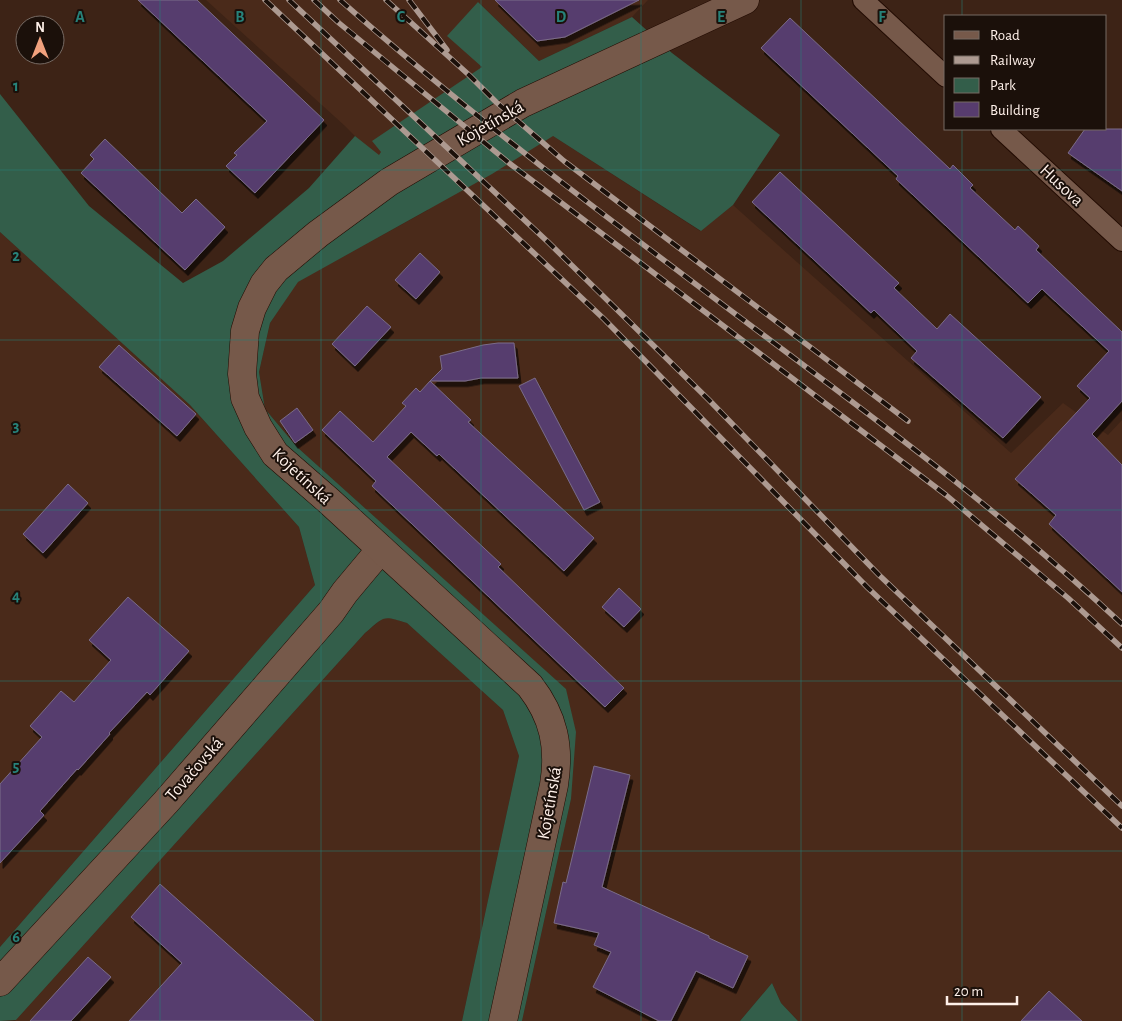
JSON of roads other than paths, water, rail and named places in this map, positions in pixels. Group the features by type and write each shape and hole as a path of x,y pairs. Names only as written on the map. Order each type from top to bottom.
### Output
{"main road":[{"name":"Kojetínská","path":"503,1021 554,785 557,757 551,721 540,698 530,686 275,454 258,427 245,398 242,374 245,331 252,308 264,284 291,256 352,208 389,182 523,103 745,0"},
{"name":"Tovačovská","path":"0,982 166,802 331,612 380,549"}],"street":[{"path":"863,0 944,75"},
{"name":"Husova","path":"1002,130 1122,241"}],"railway":[{"path":"265,0 604,319 868,588 1122,828"},
{"path":"289,0 548,242 709,400 879,575 1122,806"},
{"path":"314,0 339,23 509,163 946,495 1068,598 1122,648"},
{"path":"340,0 445,89 553,176 952,479 1081,586 1122,624"},
{"path":"386,0 496,102 564,161 908,421"},
{"path":"409,0 447,50"}]}
